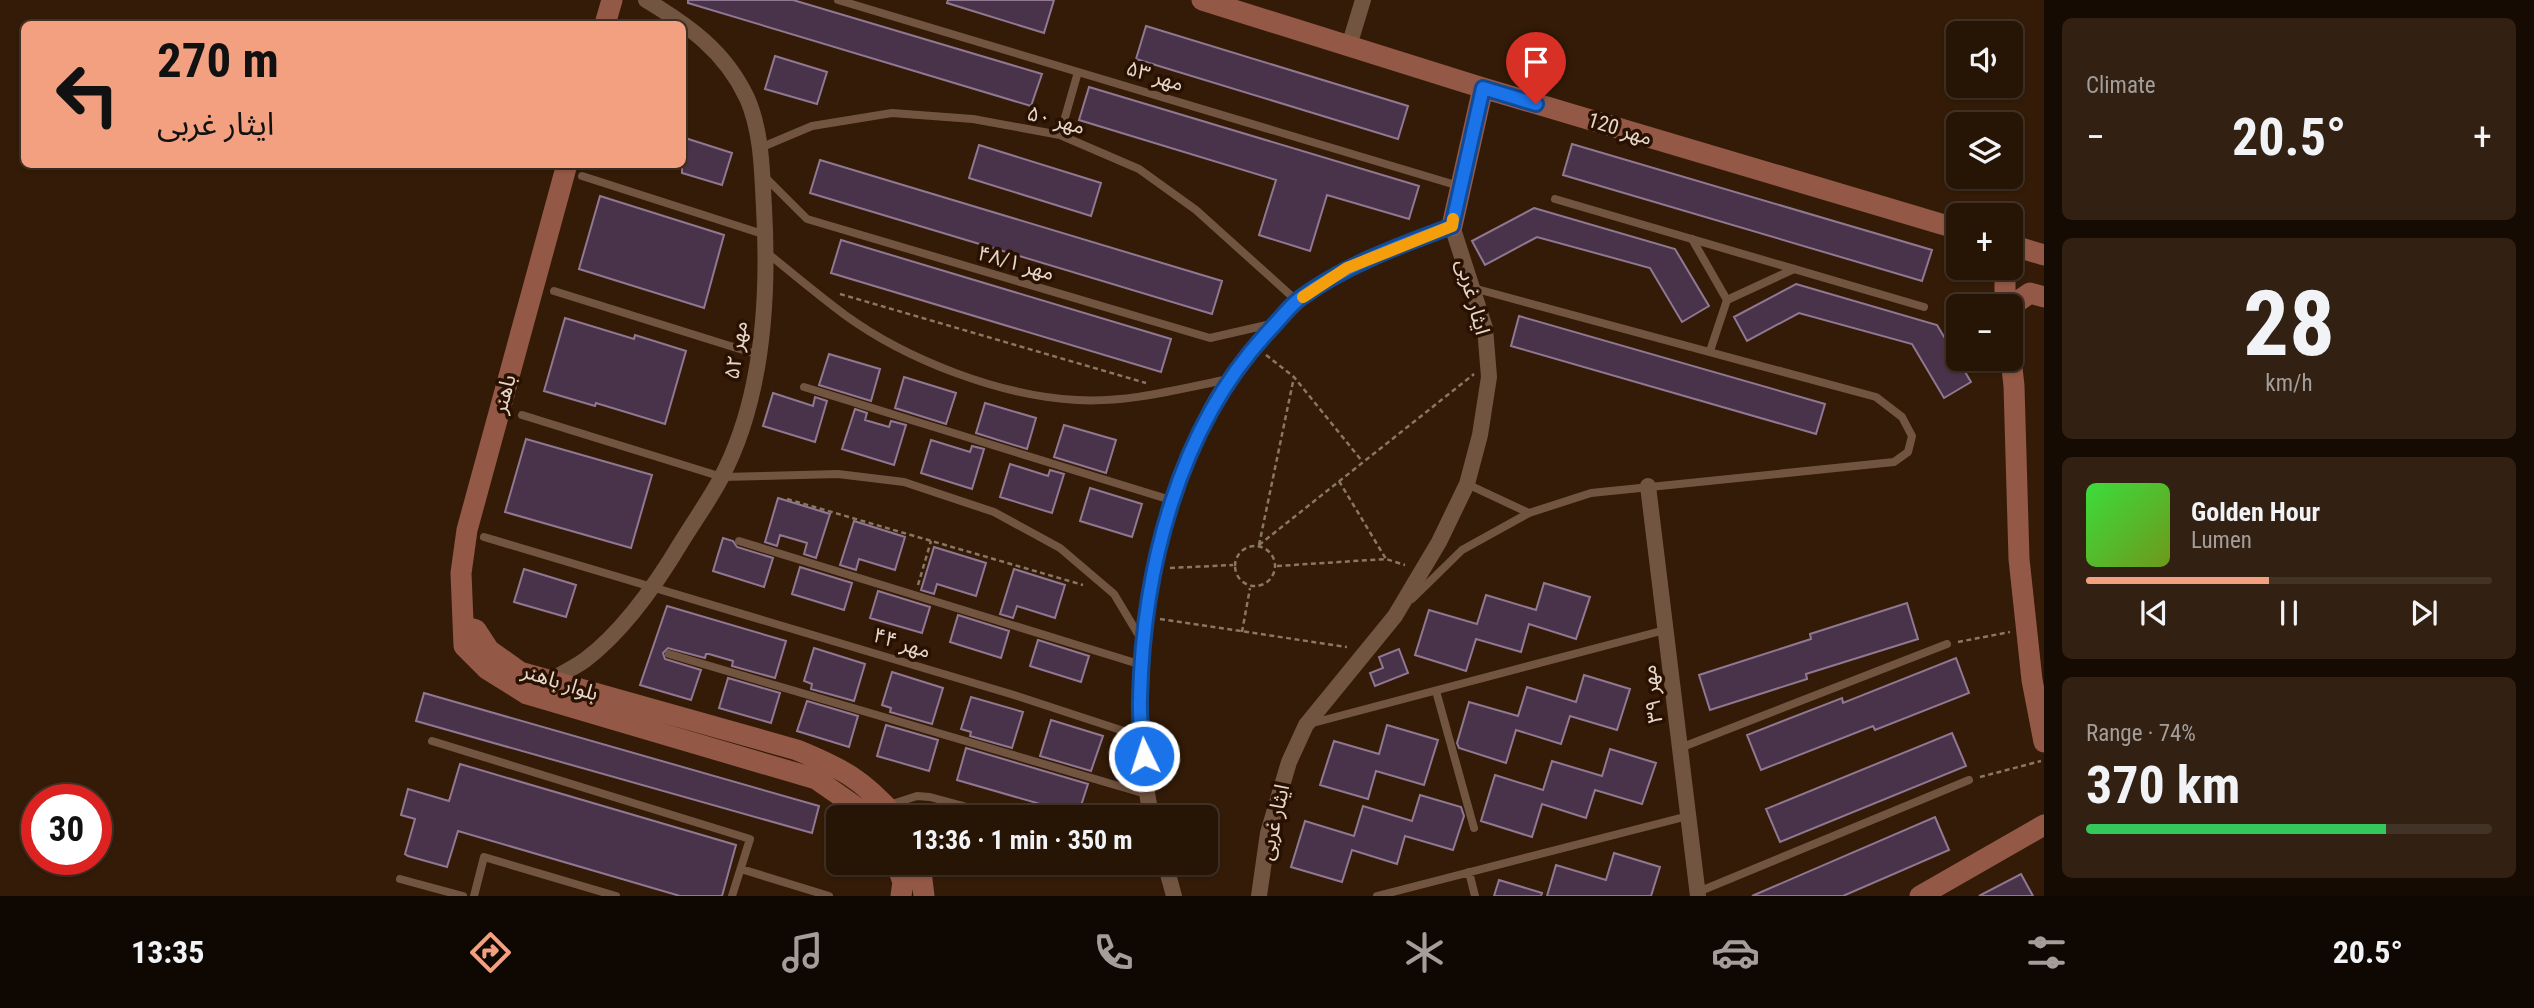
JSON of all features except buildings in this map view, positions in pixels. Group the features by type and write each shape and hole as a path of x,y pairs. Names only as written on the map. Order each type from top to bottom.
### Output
{"street":[{"path":"607,21 612,0"},
{"name":"مهر ۵۲","path":"646,0 678,21"},
{"name":"مهر 120","path":"1202,0 1483,88 1946,225"},
{"path":"1349,46 1363,0"},
{"name":"مهر ۵۲","path":"548,682 586,659 620,626 671,560 722,477 741,428 759,355 764,306 766,235 760,148 747,100 726,64 706,40 686,27"},
{"path":"1149,805 1140,701 1146,617 1156,556 1174,501 1211,409 1255,346 1297,301 1347,268 1452,226 1483,88"},
{"name":"باهنر","path":"465,627 461,573 467,530 574,170"},
{"name":"ایثار غربی","path":"1259,896 1268,833 1289,762 1306,725 1395,616 1439,542 1466,484 1480,435 1489,377 1485,328 1452,226"},
{"path":"2023,249 2044,255"},
{"path":"2023,298 2030,293 2044,297"},
{"path":"2012,371 2020,559 2032,680 2044,742"},
{"name":"مهر ۳۹","path":"1648,486 1698,894"},
{"name":"بلوار باهنر","path":"853,805 816,779 527,694 487,669 464,646 465,627 476,630 489,650 520,672 797,750 841,768 872,790 885,805"},
{"path":"1920,896 2044,825"},
{"path":"900,875 903,882 901,896"},
{"path":"922,875 925,896"},
{"path":"1168,875 1174,896"}],"lane":[{"name":"مهر ۵۳","path":"838,0 1461,186"},
{"path":"1060,135 1078,72"},
{"name":"مهر ۵۰","path":"760,148 812,126 891,113 973,119 1060,135 1139,169 1196,211 1297,301"},
{"path":"574,170 766,235"},
{"name":"مهر ۴۸/۱","path":"762,174 807,219 1210,338 1277,323"},
{"path":"1555,199 1924,307"},
{"path":"1692,239 1727,300"},
{"path":"765,252 846,316 899,349 961,374 1020,392 1077,400 1148,396 1232,378"},
{"path":"1473,288 1710,351 1727,300 1794,269"},
{"path":"554,291 759,355"},
{"name":"ایثار غربی","path":"1395,616 1462,550 1529,513 1591,493 1894,462 1908,452 1912,436 1902,417 1876,397 1710,351"},
{"path":"804,387 1174,501"},
{"path":"522,415 722,477 838,474 904,482 994,512 1060,548 1114,594 1143,642"},
{"path":"1466,484 1529,513"},
{"name":"مهر ۴۴","path":"484,537 1014,695 1142,737"},
{"path":"738,541 1142,665"},
{"path":"1306,725 1665,630"},
{"path":"1680,748 1947,644"},
{"path":"669,654 1146,794"},
{"path":"1436,691 1474,828"},
{"path":"432,741 750,839 732,896"},
{"path":"1698,894 1969,780"},
{"path":"902,805 917,796 960,805"},
{"path":"1377,896 1688,816"},
{"path":"474,896 484,857 616,896"},
{"path":"741,869 829,896"},
{"path":"1469,872 1475,896"},
{"path":"400,879 463,896"}],"path":[{"path":"807,285 1173,391"},
{"path":"1255,346 1294,377 1363,461"},
{"path":"1259,545 1271,552 1277,566 1269,583 1250,587 1237,579 1233,565 1241,550 1259,545 1488,364"},
{"path":"1259,545 1294,377"},
{"path":"1339,481 1386,559"},
{"path":"787,499 1114,594"},
{"path":"915,595 930,541"},
{"path":"1277,566 1386,559 1422,570"},
{"path":"1154,569 1233,565"},
{"path":"1242,632 1250,587"},
{"path":"1146,617 1367,650"},
{"path":"1947,644 2027,628"},
{"path":"1969,780 2044,760"}],"slow traffic":[{"path":"1303,297 1347,268 1452,226 1453,219"}],"route":[{"path":"1144,756 1140,701 1143,642 1156,556 1182,476 1211,409 1249,353 1297,301 1347,268 1452,226 1483,88 1536,104"}]}
